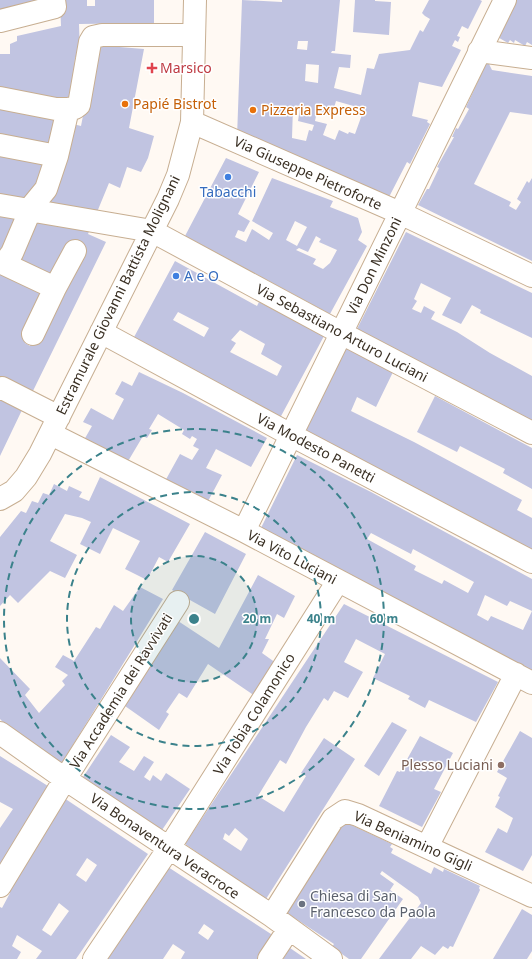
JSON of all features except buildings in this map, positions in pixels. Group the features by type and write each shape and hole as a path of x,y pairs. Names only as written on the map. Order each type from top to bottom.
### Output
{"street":[{"path":"0,21 55,7 54,0"},
{"name":"Estramurale Giovanni Battista Molignani","path":"0,499 14,491 26,477 40,454 168,199 178,174 192,122 195,0"},
{"name":"Via Don Minzoni","path":"244,531 505,0"},
{"path":"0,98 56,109 75,108 79,105 90,42 93,37 102,34 194,35"},
{"path":"479,51 532,58"},
{"path":"55,288 2,263 12,253 32,206 46,189 57,156 68,109"},
{"name":"Via Giuseppe Pietroforte","path":"192,122 400,213 532,276"},
{"path":"0,146 57,156"},
{"path":"0,200 32,206"},
{"name":"Via Sebastiano Arturo Luciani","path":"0,205 152,230 341,333 532,433"},
{"path":"33,334 75,251"},
{"name":"Via Modesto Panetti","path":"101,332 291,435 532,562"},
{"name":"Via Vito Luciani","path":"0,389 2,388 55,426 244,531 524,679"},
{"name":"Via Tobia Colamonico","path":"94,959 169,848 338,580"},
{"name":"Via Accademia dei Ravvivati","path":"0,886 65,779 178,602"},
{"path":"427,847 524,679"},
{"name":"Via Bonaventura Veracroce","path":"0,733 65,779 272,916 331,959"},
{"name":"Via Beniamino Gigli","path":"272,916 332,819 345,811 358,815 532,896"},
{"path":"269,959 289,928"}],"place":[{"name":"Marsico","path":"152,68"},
{"name":"Papié Bistrot","path":"125,104"},
{"name":"Pizzeria Express","path":"253,110"},
{"name":"Tabacchi","path":"228,177"},
{"name":"A e O","path":"176,276"},
{"name":"Plesso Luciani","path":"501,765"},
{"name":"Chiesa di San Francesco da Paola","path":"302,904"}]}
